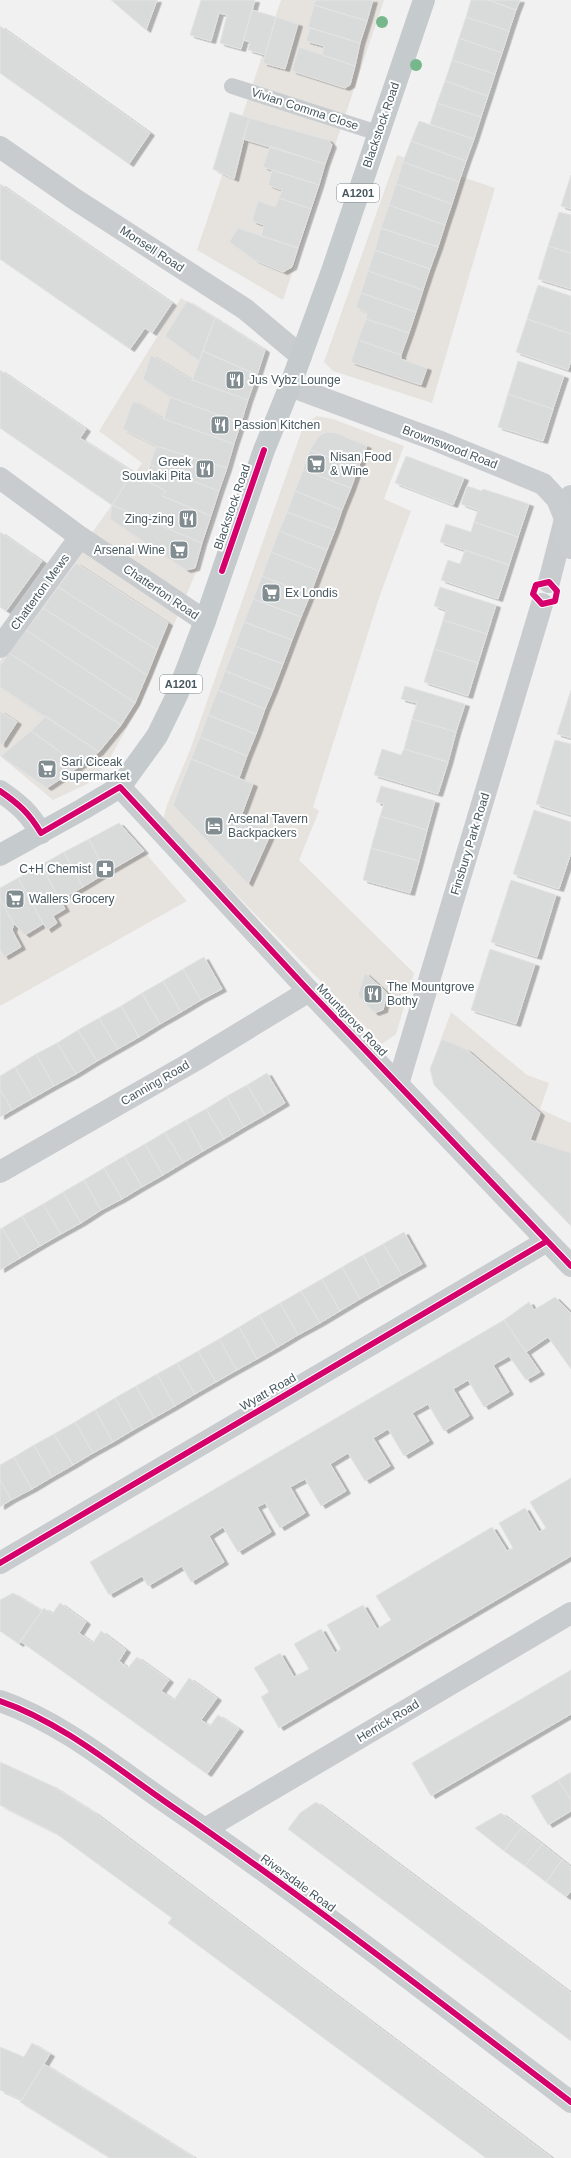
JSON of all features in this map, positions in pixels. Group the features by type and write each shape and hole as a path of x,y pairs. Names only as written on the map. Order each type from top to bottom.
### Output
{"main road":[{"name":"Blackstock Road","path":"0,855 120,787 157,736 177,695 205,621 264,450 301,356 424,0"},
{"name":"Brownswood Road","path":"290,386 438,441 543,484 557,499 568,506 568,542 571,548"}],"street":[{"name":"Monsell Road","path":"0,147 76,200 245,309 301,356"},
{"name":"Chatterton Road","path":"0,478 80,537 205,621"},
{"name":"Finsbury Park Road","path":"549,582 568,506"},
{"name":"Chatterton Mews","path":"0,647 80,537"},
{"name":"Finsbury Park Road","path":"398,1084 542,604"},
{"name":"Mountgrove Road","path":"120,787 309,991 571,1266"},
{"path":"0,791 22,806 32,818 41,833"},
{"name":"Canning Road","path":"0,1172 194,1061 309,991"},
{"name":"Wyatt Road","path":"0,1562 547,1241"},
{"name":"Herrick Road","path":"205,1829 571,1612"},
{"name":"Riversdale Road","path":"0,1701 37,1717 64,1732 205,1829 378,1956 571,2102"}],"lane":[{"name":"Vivian Comma Close","path":"232,86 378,133"},
{"name":"Finsbury Park Road","path":"542,604 549,582"}],"shaded area":[{"path":"281,0 384,0 283,300 197,250"},
{"path":"397,155 495,188 432,403 333,371 324,362"},
{"path":"181,298 265,350 196,572 140,705 107,763 87,784 53,800 0,756 0,661 142,463 99,431"},
{"path":"317,416 333,419 404,446 384,499 411,511 380,595 313,807 319,811 299,860 414,973 396,1034 382,1044 163,820 167,805 190,750 304,424"},
{"path":"119,823 187,901 0,1006 0,888"},
{"path":"451,1012 527,1075 549,1083 540,1109 571,1123 571,1226 430,1069"}],"building":[{"path":"111,0 157,0 146,30"},
{"path":"201,0 255,0 241,49 220,43 227,15 219,13 211,41 190,35"},
{"path":"316,0 373,0 367,21 314,5"},
{"path":"471,0 488,0 516,10 509,31 466,17"},
{"path":"488,0 520,0 516,10"},
{"path":"314,5 367,21 360,43 308,27"},
{"path":"252,10 276,17 265,55 248,50 250,42 243,40"},
{"path":"276,17 298,24 285,69 263,63"},
{"path":"466,17 509,31 502,53 459,38"},
{"path":"0,26 150,133 129,164 0,73"},
{"path":"310,28 360,43 355,66 322,55 324,46 306,41"},
{"path":"459,38 502,53 495,74 452,60"},
{"path":"299,47 355,66 350,85 345,88 292,71"},
{"path":"452,60 495,74 488,96 445,81"},
{"path":"445,81 488,96 481,117 437,103"},
{"path":"437,103 481,117 474,139 430,124"},
{"path":"230,112 249,118 234,179 213,169"},
{"path":"249,118 328,140 332,145 325,164 243,139"},
{"path":"419,121 474,139 466,161 411,141"},
{"path":"411,141 466,161 459,182 403,162"},
{"path":"270,146 325,164 319,185 263,167"},
{"path":"403,162 459,182 452,204 396,184"},
{"path":"272,170 319,185 311,209 279,198 282,190 268,185"},
{"path":"571,175 571,209 561,206"},
{"path":"0,184 172,303 152,333 145,328 130,349 0,259"},
{"path":"396,184 452,204 445,225 389,205"},
{"path":"279,198 311,209 298,248 261,236 264,225 252,221 258,201 275,207"},
{"path":"389,205 445,225 438,247 381,228"},
{"path":"559,212 571,215 571,253 548,246"},
{"path":"238,228 298,248 292,267 283,272 255,260 229,242"},
{"path":"381,228 438,247 430,269 375,250"},
{"path":"548,246 571,253 571,289 538,279"},
{"path":"375,250 430,269 423,290 368,271"},
{"path":"368,271 423,290 416,312 361,293"},
{"path":"538,285 571,296 571,334 527,319"},
{"path":"361,293 416,312 409,333 366,319 367,313 356,307"},
{"path":"187,301 215,318 199,361 165,336"},
{"path":"215,318 265,350 257,375 203,351"},
{"path":"366,319 409,333 401,355 358,340"},
{"path":"527,319 571,334 571,360 568,370 516,352"},
{"path":"358,340 401,355 401,359 427,368 421,385 351,362"},
{"path":"203,351 257,375 248,400 192,380"},
{"path":"151,355 192,380 248,400 241,423 170,397 143,379"},
{"path":"518,361 564,376 553,409 508,394"},
{"path":"0,370 86,429 80,438 133,472 112,505 0,428"},
{"path":"508,394 553,409 543,441 498,427"},
{"path":"170,397 241,423 234,444 164,419"},
{"path":"133,401 164,419 234,444 227,468 156,446 123,429"},
{"path":"326,432 336,433 367,446 358,468 310,450 319,436"},
{"path":"156,446 227,468 219,491 150,465"},
{"path":"310,450 358,468 351,488 303,470"},
{"path":"406,456 464,478 453,505 395,483"},
{"path":"150,465 219,491 211,516 162,496 166,491 146,481"},
{"path":"303,470 351,488 342,510 295,491"},
{"path":"133,472 166,491 162,496 211,516 202,543 112,505"},
{"path":"467,486 482,491 483,489 529,504 518,537 474,522 478,510 461,504"},
{"path":"295,491 342,510 335,530 287,512"},
{"path":"112,505 202,543 195,568 186,570 110,519"},
{"path":"287,512 335,530 327,550 279,531"},
{"path":"474,522 518,537 509,565 440,542 446,524 471,532"},
{"path":"279,531 327,550 319,571 271,552"},
{"path":"0,532 42,561 6,611 0,607"},
{"path":"465,550 509,565 498,599 441,580 448,560 460,564"},
{"path":"271,552 319,571 310,595 262,576"},
{"path":"76,563 168,623 157,650 58,587"},
{"path":"262,576 310,595 301,617 253,599"},
{"path":"58,587 157,650 147,675 43,608"},
{"path":"440,587 496,605 487,634 443,620 446,610 434,606"},
{"path":"253,599 301,617 292,640 244,622"},
{"path":"43,608 147,675 135,703 26,630"},
{"path":"443,620 487,634 478,663 434,649"},
{"path":"244,622 292,640 283,664 235,646"},
{"path":"26,630 135,703 121,725 9,653"},
{"path":"235,646 283,664 273,690 225,671"},
{"path":"434,649 478,663 468,696 424,682"},
{"path":"9,653 121,725 99,752 0,687 0,666"},
{"path":"225,671 273,690 265,709 218,690"},
{"path":"405,686 465,704 456,732 412,719 417,703 401,699"},
{"path":"218,690 265,709 256,734 208,715"},
{"path":"571,690 571,738 557,734"},
{"path":"0,711 17,722 2,745 0,744"},
{"path":"208,715 256,734 247,756 200,737"},
{"path":"46,716 99,752 80,766 31,731"},
{"path":"412,719 456,732 448,762 404,749"},
{"path":"31,731 80,766 47,788 1,756"},
{"path":"200,737 247,756 239,778 191,759"},
{"path":"555,740 571,744 571,815 536,804"},
{"path":"382,749 401,755 404,749 448,762 438,794 374,775"},
{"path":"191,759 253,784 240,819 272,831 248,884 173,805"},
{"path":"381,786 435,801 427,830 380,816 384,804 376,802"},
{"path":"534,810 571,822 571,853 559,889 513,874"},
{"path":"380,816 427,830 419,861 371,848"},
{"path":"119,823 144,851 106,873 89,839"},
{"path":"89,839 106,873 83,887 64,852"},
{"path":"371,848 419,861 410,893 363,880"},
{"path":"64,852 83,887 60,900 41,865"},
{"path":"41,865 65,909 53,916 57,923 47,930 18,878"},
{"path":"18,878 43,924 25,935 14,924 0,899 0,888"},
{"path":"511,880 556,895 537,957 491,942"},
{"path":"0,899 14,924 12,930 21,947 4,957 0,949"},
{"path":"490,949 535,964 516,1024 471,1010"},
{"path":"204,957 222,989 201,1000 183,969"},
{"path":"183,969 201,1000 181,1012 163,981"},
{"name":"The Mountgrove Bothy","path":"365,973 387,993 383,1010 374,1013 358,995"},
{"path":"163,981 181,1012 160,1024 142,993"},
{"path":"142,993 160,1024 139,1037 121,1006"},
{"path":"121,1006 139,1037 118,1049 99,1018"},
{"path":"99,1018 118,1049 97,1061 78,1030"},
{"path":"78,1030 97,1061 76,1074 57,1043"},
{"path":"442,1039 467,1050 540,1113 530,1140 571,1153 571,1226 434,1085 430,1069"},
{"path":"57,1043 76,1074 54,1086 36,1054"},
{"path":"36,1054 54,1086 33,1098 15,1067"},
{"path":"15,1067 33,1098 12,1110 0,1089 0,1076"},
{"path":"267,1073 285,1103 265,1115 247,1085"},
{"path":"247,1085 265,1115 244,1127 227,1096"},
{"path":"0,1089 12,1110 0,1117"},
{"path":"227,1096 244,1127 224,1139 206,1109"},
{"path":"206,1109 224,1139 203,1151 186,1120"},
{"path":"186,1120 203,1151 183,1163 165,1132"},
{"path":"165,1132 183,1163 163,1175 145,1144"},
{"path":"145,1144 163,1175 142,1187 124,1156"},
{"path":"124,1156 142,1187 122,1199 104,1168"},
{"path":"104,1168 122,1199 101,1210 84,1180"},
{"path":"84,1180 101,1210 81,1223 63,1192"},
{"path":"63,1192 81,1223 61,1234 43,1204"},
{"path":"43,1204 61,1234 40,1246 22,1216"},
{"path":"22,1216 40,1246 20,1258 2,1228"},
{"path":"2,1228 20,1258 0,1270 0,1229"},
{"path":"404,1232 422,1264 402,1275 383,1244"},
{"path":"383,1244 402,1275 381,1287 363,1255"},
{"path":"363,1255 381,1287 360,1299 342,1267"},
{"path":"342,1267 360,1299 340,1311 322,1279"},
{"path":"322,1279 340,1311 320,1323 301,1291"},
{"path":"301,1291 320,1323 298,1335 280,1303"},
{"path":"555,1297 571,1313 571,1369 548,1337 526,1352 504,1320 529,1302 534,1310"},
{"path":"280,1303 298,1335 278,1347 259,1315"},
{"path":"259,1315 278,1347 257,1359 239,1327"},
{"path":"504,1320 540,1372 526,1380 509,1356 493,1365 509,1392 484,1407 468,1380 453,1389 469,1416 444,1431 428,1404 412,1413 429,1441 404,1456 388,1429 373,1438 390,1466 365,1481 348,1453 330,1464 346,1491 321,1506 305,1479 290,1487 305,1513 280,1528 265,1503 257,1507 271,1532 238,1552 223,1527 209,1536 224,1562 191,1582 182,1566 148,1586 142,1576 109,1595 90,1562"},
{"path":"239,1327 257,1359 237,1370 219,1339"},
{"path":"219,1339 237,1370 216,1382 198,1351"},
{"path":"198,1351 216,1382 195,1394 177,1363"},
{"path":"177,1363 195,1394 175,1406 157,1374"},
{"path":"157,1374 175,1406 154,1418 136,1386"},
{"path":"136,1386 154,1418 133,1430 115,1398"},
{"path":"115,1398 133,1430 113,1442 95,1410"},
{"path":"95,1410 113,1442 93,1453 75,1422"},
{"path":"75,1422 93,1453 73,1465 54,1434"},
{"path":"54,1434 73,1465 52,1477 34,1445"},
{"path":"34,1445 52,1477 32,1489 14,1457"},
{"path":"14,1457 32,1489 11,1500 0,1480 0,1465"},
{"path":"571,1478 571,1556 279,1728 261,1697 269,1692 254,1668 280,1653 294,1677 309,1669 294,1644 321,1629 335,1653 341,1649 327,1625 363,1605 377,1629 391,1620 376,1596 492,1527 507,1551 513,1548 499,1523 525,1508 539,1532 546,1528 530,1502"},
{"path":"0,1480 11,1500 0,1507"},
{"path":"13,1593 42,1611 19,1644 0,1631 0,1600"},
{"path":"60,1603 86,1622 79,1633 93,1643 101,1631 126,1650 119,1661 128,1668 137,1657 169,1680 161,1691 174,1700 189,1678 217,1698 201,1720 210,1726 218,1715 239,1729 207,1774 20,1641 44,1608 52,1614"},
{"path":"571,1670 571,1714 431,1796 412,1763"},
{"path":"0,1762 52,1786 95,1813 552,2158 486,2158 168,1923 172,1918 54,1832 0,1805"},
{"path":"571,1772 571,1800 558,1780"},
{"path":"558,1780 571,1800 571,1811 548,1825 531,1796"},
{"path":"316,1802 571,1993 571,2041 288,1829 300,1813"},
{"path":"501,1813 521,1828 504,1851 475,1828"},
{"path":"521,1828 542,1844 525,1866 504,1851"},
{"path":"542,1844 562,1860 546,1882 525,1866"},
{"path":"562,1860 571,1867 571,1891 566,1897 546,1882"},
{"path":"32,2043 50,2054 22,2100 0,2090 0,2047 24,2057"},
{"path":"44,2064 195,2158 110,2158 20,2102"}],"cycle path":[{"path":"222,571 264,450"},
{"path":"549,582 557,591 555,601 542,604 533,594 536,585 549,582"},
{"path":"0,791 23,809 41,833 120,787 309,991 571,1266"},
{"path":"0,1563 547,1241"},
{"path":"0,1701 45,1721 87,1746 107,1760 321,1913 571,2102"}],"place":[{"name":"Jus Vybz Lounge","path":"235,380"},
{"name":"Passion Kitchen","path":"220,425"},
{"name":"Nisan Food & Wine","path":"316,464"},
{"name":"Greek Souvlaki Pita","path":"205,469"},
{"name":"Zing-zing","path":"188,519"},
{"name":"Arsenal Wine","path":"179,550"},
{"name":"Ex Londis","path":"271,593"},
{"name":"Sari Ciceak Supermarket","path":"47,769"},
{"name":"Arsenal Tavern Backpackers","path":"214,826"},
{"name":"C+H Chemist","path":"105,869"},
{"name":"Wallers Grocery","path":"15,899"},
{"name":"The Mountgrove Bothy","path":"373,994"}]}
